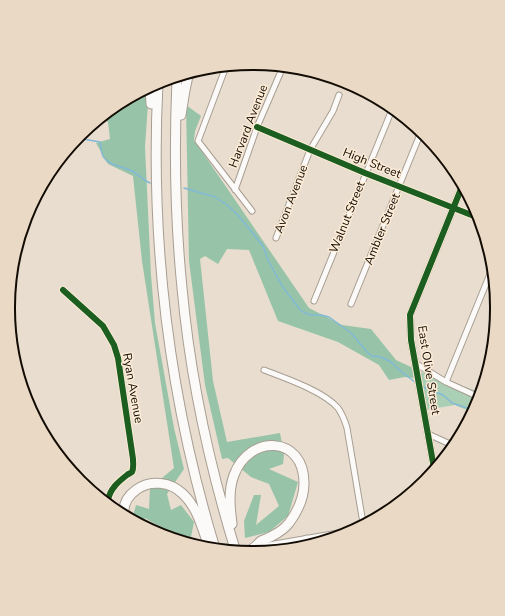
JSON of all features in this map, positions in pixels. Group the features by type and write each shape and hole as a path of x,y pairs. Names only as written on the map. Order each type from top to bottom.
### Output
{"highway":[{"path":"175,172 182,104 187,80"},
{"path":"177,83 175,172 180,265 185,319 200,412 221,502 234,545"},
{"path":"156,186 158,91"},
{"path":"150,94 159,238 166,319 189,448 213,542"},
{"path":"235,545 230,505 231,486 234,474 242,461 254,451 266,446 277,446 292,452 300,463 304,480 302,497 298,509 288,524 276,534 262,540 254,546"},
{"path":"124,507 132,493 146,484 159,483 175,488 191,503 207,541"}],"street":[{"path":"224,73 198,141 252,211"},
{"name":"Harvard Avenue","path":"235,190 257,127 280,73"},
{"name":"Avon Avenue","path":"276,238 310,150 332,111 339,95"},
{"name":"Walnut Street","path":"314,301 389,114"},
{"name":"High Street","path":"257,127 365,173 471,215"},
{"name":"Ambler Street","path":"351,304 418,138"},
{"name":"East Olive Street","path":"433,463 415,363 410,330 410,315 460,193"},
{"path":"446,382 488,279"},
{"name":"Ryan Avenue","path":"63,290 103,326 114,345 118,358 132,452 133,469 132,472 114,487 109,497"},
{"path":"415,363 446,382 474,394"},
{"path":"264,370 322,394 338,408 347,428 361,519"},
{"path":"428,434 448,443"}],"green space":[{"path":"149,94 145,147 151,275 155,323 174,428 184,469 167,494 171,510 181,505 194,522 191,537 176,533 134,514 136,505 149,509 150,488 174,468 142,261 133,176 108,164 96,143 110,139 108,122 107,121 134,102"},
{"path":"186,105 201,116 195,131 194,140 309,308 342,325 371,329 396,360 413,368 414,378 405,377 389,380 379,365 338,342 278,321 249,250 227,249 218,264 205,256 200,259 213,381 227,442 280,433 284,455 283,464 269,469 298,482 288,516 269,532 245,538 244,521 254,495 261,495 256,525 279,506 269,484 251,477 228,458 222,459 205,385 189,261"},
{"path":"418,371 475,390 467,410 455,405 425,410"}],"waterway":[{"path":"86,139 100,142 102,154 111,164 132,171 150,183"},
{"path":"184,188 215,197 237,214 263,246 269,262 284,289 303,312 311,315 329,317 351,333 372,356 381,357 391,362 415,382"},
{"path":"423,387 443,395 452,403 468,408"}],"cycle path":[{"path":"257,127 365,173 471,215"},
{"path":"433,463 411,340 410,315 460,192"},
{"path":"63,290 103,326 114,345 118,358 133,467 132,472 115,486 109,497"}]}
